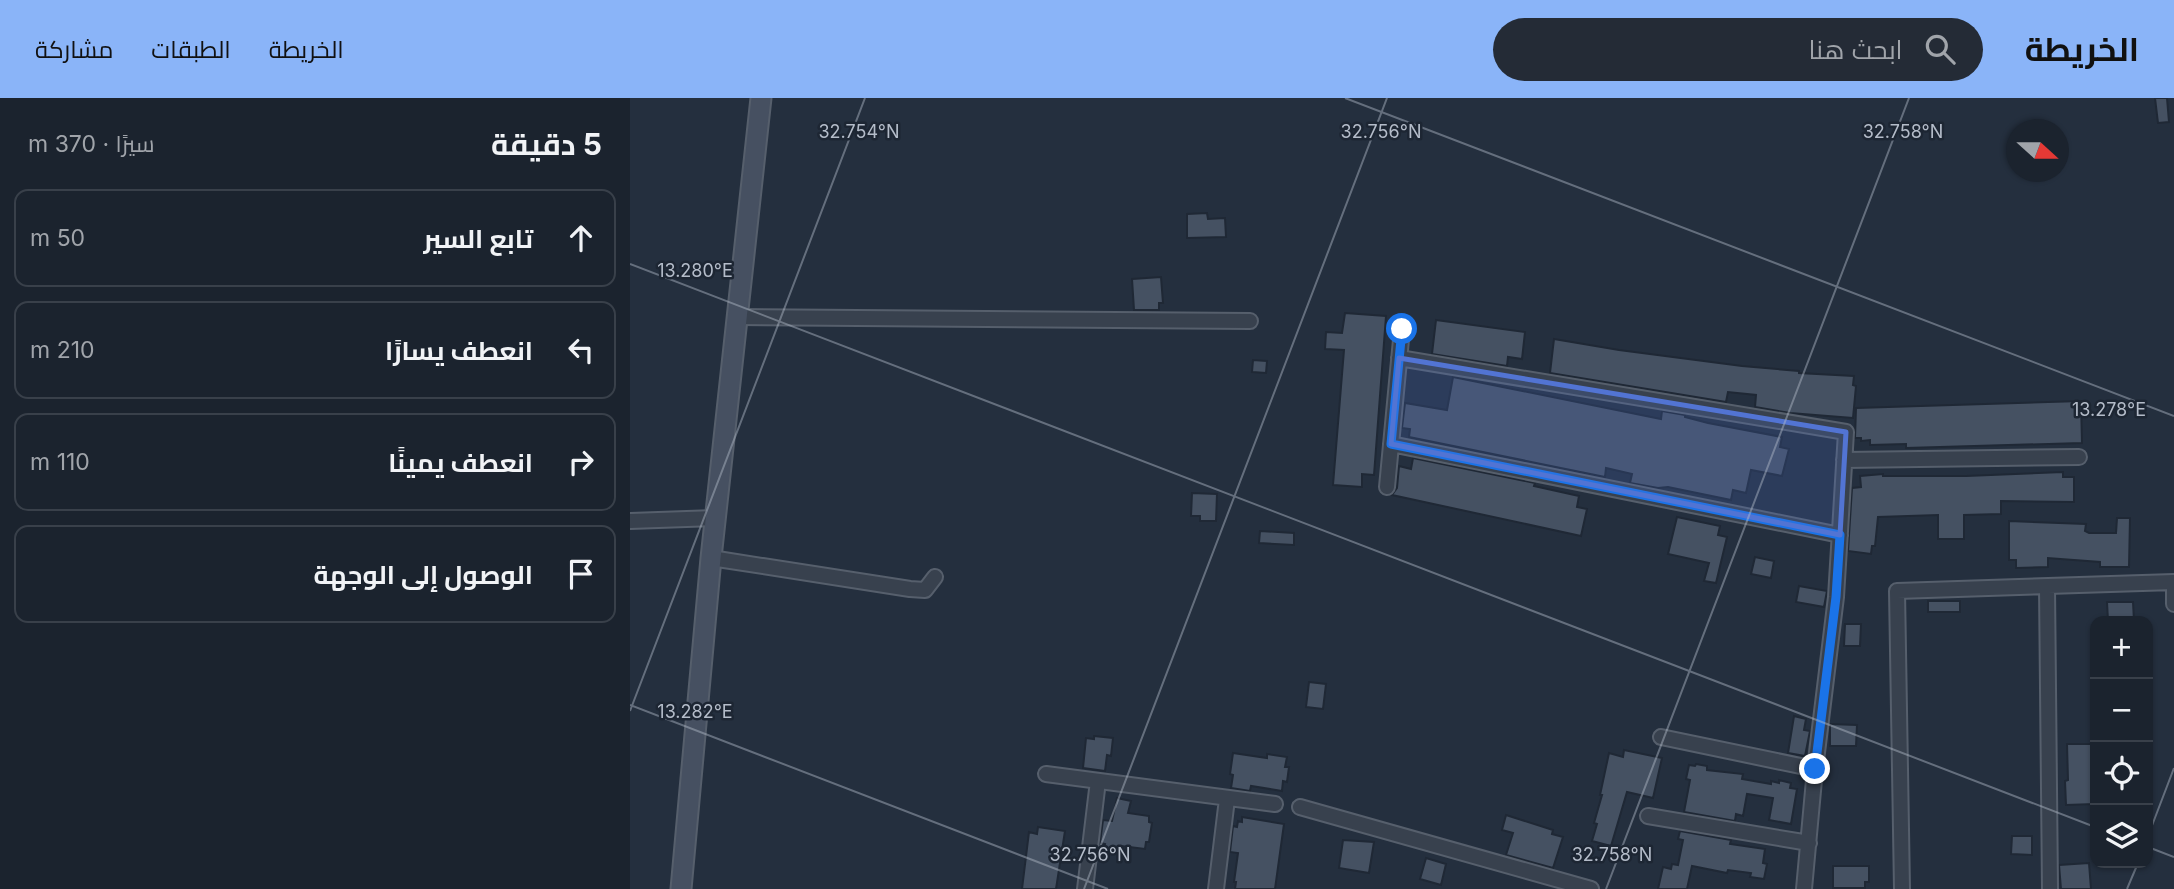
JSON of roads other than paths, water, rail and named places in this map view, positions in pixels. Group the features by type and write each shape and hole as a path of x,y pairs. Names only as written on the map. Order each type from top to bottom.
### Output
{"main road":[{"path":"681,889 715,518 761,98"}],"street":[{"path":"736,317 1250,321"},
{"path":"1387,487 1402,329"},
{"path":"1399,358 1846,432 1836,597 1815,769 1804,889"},
{"path":"1391,444 1840,535"},
{"path":"1844,460 2080,457"},
{"path":"630,521 715,518"},
{"path":"711,558 910,589 925,590 935,577"},
{"path":"1902,889 1897,591 2174,582 2174,604"},
{"path":"2047,587 2050,889"},
{"path":"1661,737 1815,769"},
{"path":"1046,774 1275,804"},
{"path":"1085,889 1098,781"},
{"path":"1216,889 1227,799"},
{"path":"1300,807 1591,889"},
{"path":"1648,816 1808,843"}]}
